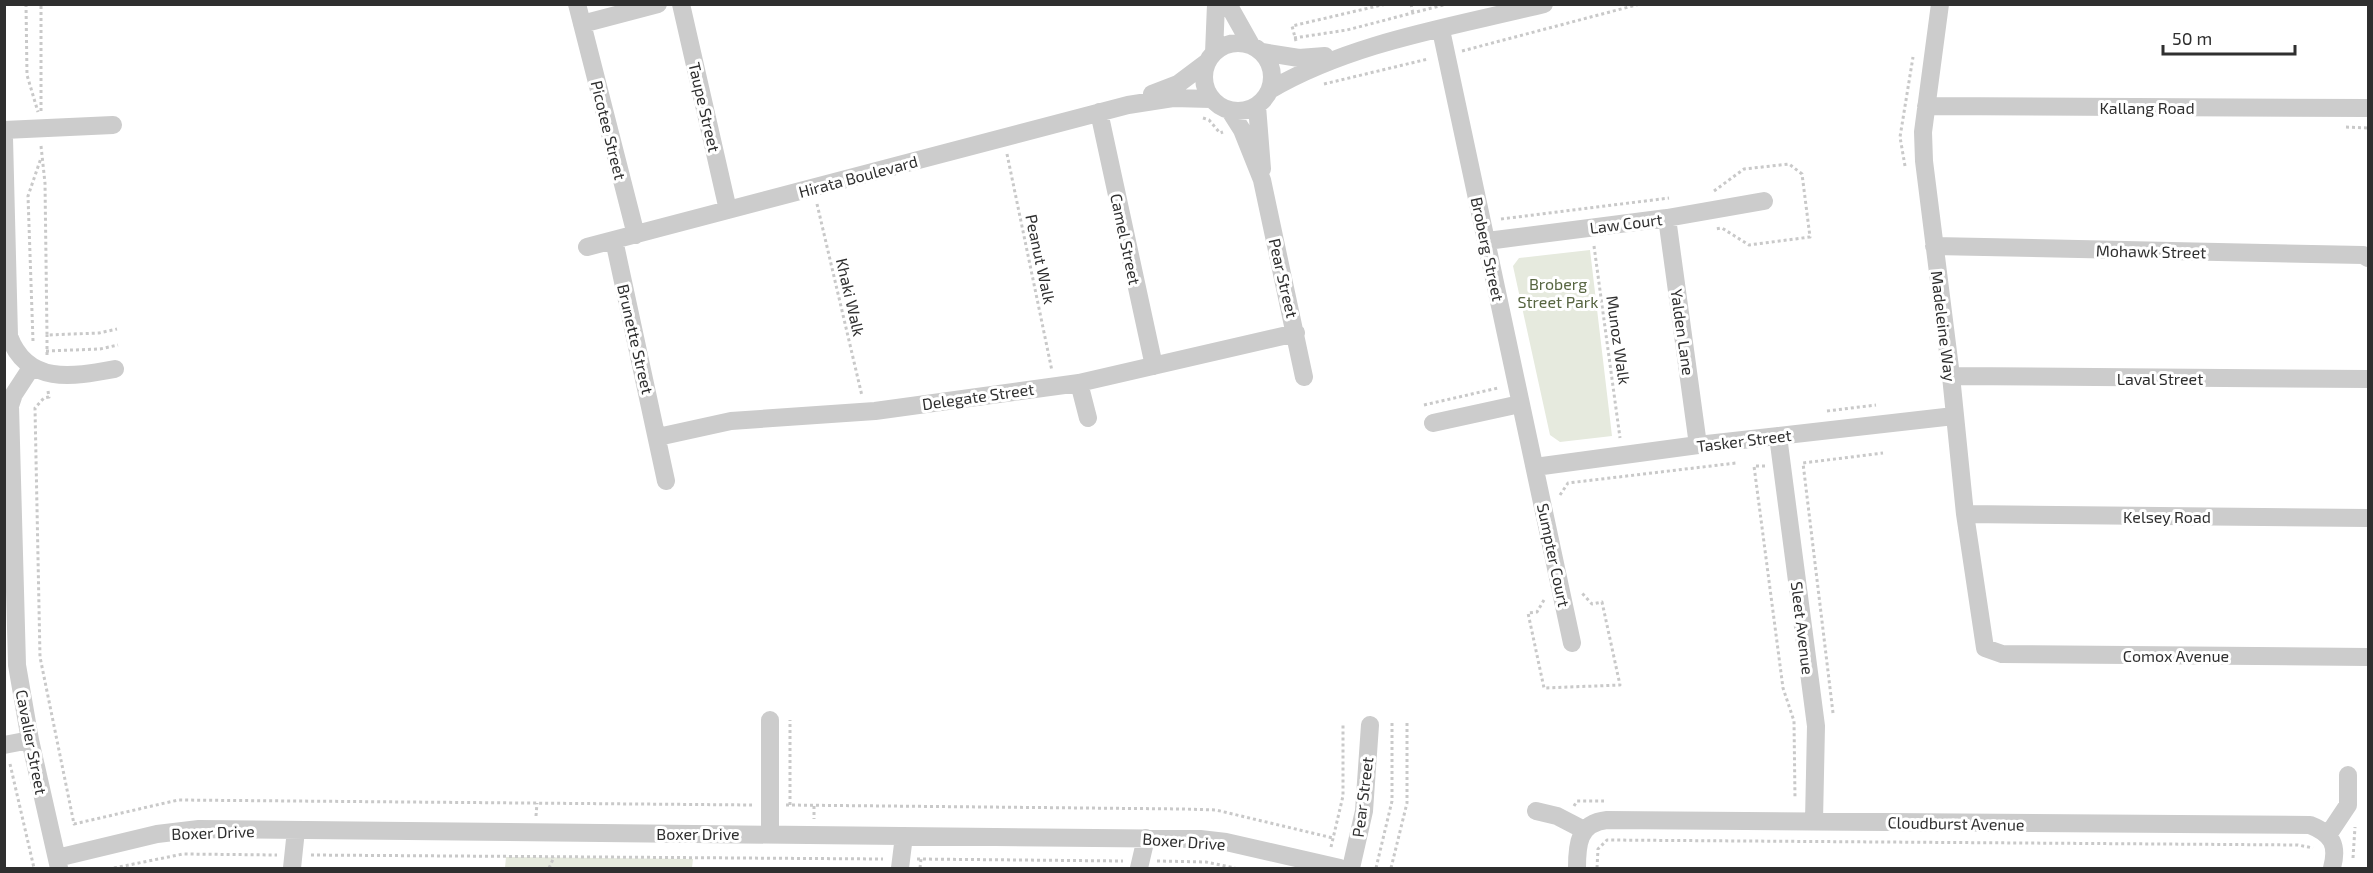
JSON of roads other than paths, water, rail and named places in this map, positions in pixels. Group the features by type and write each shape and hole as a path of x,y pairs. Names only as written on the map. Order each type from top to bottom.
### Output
{"street":[{"name":"Picotee Street","path":"577,4 636,235"},
{"path":"582,24 658,4"},
{"name":"Taupe Street","path":"681,4 728,210"},
{"path":"1216,4 1210,58 1203,79 1211,99 1230,111 1241,112 1257,106 1270,90 1302,71 1348,54 1544,4"},
{"path":"1228,4 1272,72 1270,90"},
{"name":"Madeleine Way","path":"1940,4 1923,145 1965,514 1985,648"},
{"name":"Broberg Street","path":"1441,30 1535,467"},
{"path":"1210,58 1228,44 1296,57 1348,54"},
{"name":"Hirata Boulevard","path":"1128,105 1178,84 1210,58"},
{"name":"Hirata Boulevard","path":"587,247 1128,105 1173,98 1211,99"},
{"name":"Pear Street","path":"1257,106 1262,142 1262,180"},
{"name":"Kallang Road","path":"1926,106 2368,108"},
{"name":"Pear Street","path":"1230,111 1242,130 1262,180 1304,377"},
{"name":"Camel Street","path":"1099,112 1154,366"},
{"path":"4,130 113,125"},
{"path":"4,138 9,336 15,352 39,371 116,369"},
{"name":"Law Court","path":"1487,241 1667,218 1764,201"},
{"name":"Yalden Lane","path":"1667,218 1698,445"},
{"name":"Brunette Street","path":"614,240 666,480"},
{"name":"Mohawk Street","path":"1934,246 2364,255 2368,258"},
{"name":"Delegate Street","path":"658,437 731,421 865,412 1079,383 1296,333"},
{"name":"Cavalier Street","path":"39,371 14,394 10,406 8,539 17,665 30,740 58,863"},
{"name":"Laval Street","path":"1951,376 2368,379"},
{"path":"1079,383 1088,418"},
{"path":"1433,423 1520,404"},
{"name":"Tasker Street","path":"1535,467 1698,445 1954,416"},
{"name":"Sleet Avenue","path":"1778,436 1816,726 1814,812"},
{"name":"Sumpter Court","path":"1535,467 1572,643"},
{"name":"Kelsey Road","path":"1965,514 2368,518"},
{"name":"Comox Avenue","path":"1985,648 2002,654 2368,657"},
{"path":"770,720 770,834"},
{"name":"Pear Street","path":"1351,868 1364,811 1370,725"},
{"path":"4,745 30,740"},
{"path":"2332,868 2336,853 2328,835 2348,805 2348,775"},
{"path":"1536,811 1557,816 1584,830 1578,843 1577,868"},
{"name":"Cloudburst Avenue","path":"1584,830 1596,822 1606,820 1814,812 2310,825 2328,835"},
{"name":"Boxer Drive","path":"58,863 157,834 199,829 1146,838 1226,842 1333,867"},
{"path":"293,862 296,830"},
{"path":"901,864 904,836"},
{"path":"1140,865 1146,838"}],"park label":[{"name":"Broberg Street Park","path":"1558,292"}]}
